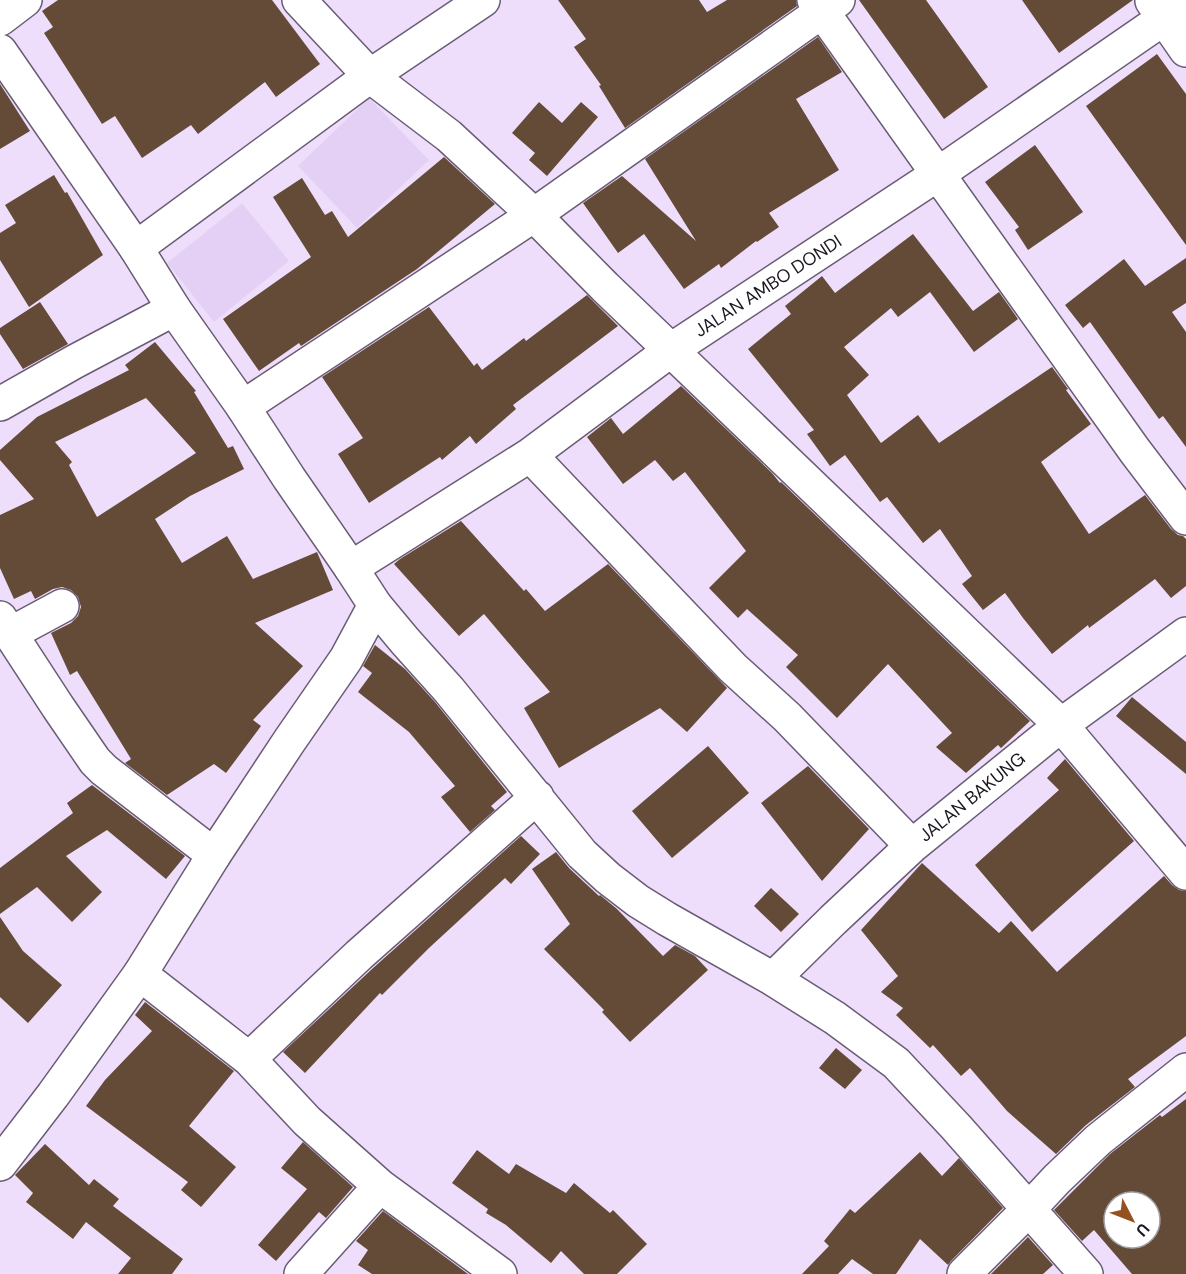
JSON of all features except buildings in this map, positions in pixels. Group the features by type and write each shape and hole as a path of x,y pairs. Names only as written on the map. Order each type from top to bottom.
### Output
{"street":[{"path":"0,19 25,0"},
{"path":"299,0 370,76 449,136 534,214 605,287 1061,725 1186,873"},
{"path":"136,248 370,76 483,0"},
{"path":"243,407 534,214 825,4 938,174 1135,451 1186,518"},
{"path":"1167,7 1186,50"},
{"name":"JALAN AMBO DONDI","path":"351,568 530,455 671,350 938,174 1167,7"},
{"path":"0,51 136,248 174,309 243,407 375,605 449,690 582,854 638,901 773,979 835,1018 896,1063 956,1126 1086,1274"},
{"path":"0,404 174,309"},
{"path":"530,455 733,668 787,717 912,846"},
{"path":"0,1164 140,974 214,855 346,659 375,605"},
{"path":"62,606 5,626 95,761 214,855"},
{"name":"JALAN BAKUNG","path":"773,979 912,846 1061,725 1186,634"},
{"path":"249,1059 359,955 537,797"},
{"path":"140,974 249,1059 307,1121 381,1186 500,1274"},
{"path":"964,1274 1098,1140 1186,1070"},
{"path":"301,1274 381,1186"}],"shaded area":[{"path":"369,98 429,160 357,228 298,166"},
{"path":"242,203 289,261 214,322 167,263"}]}
